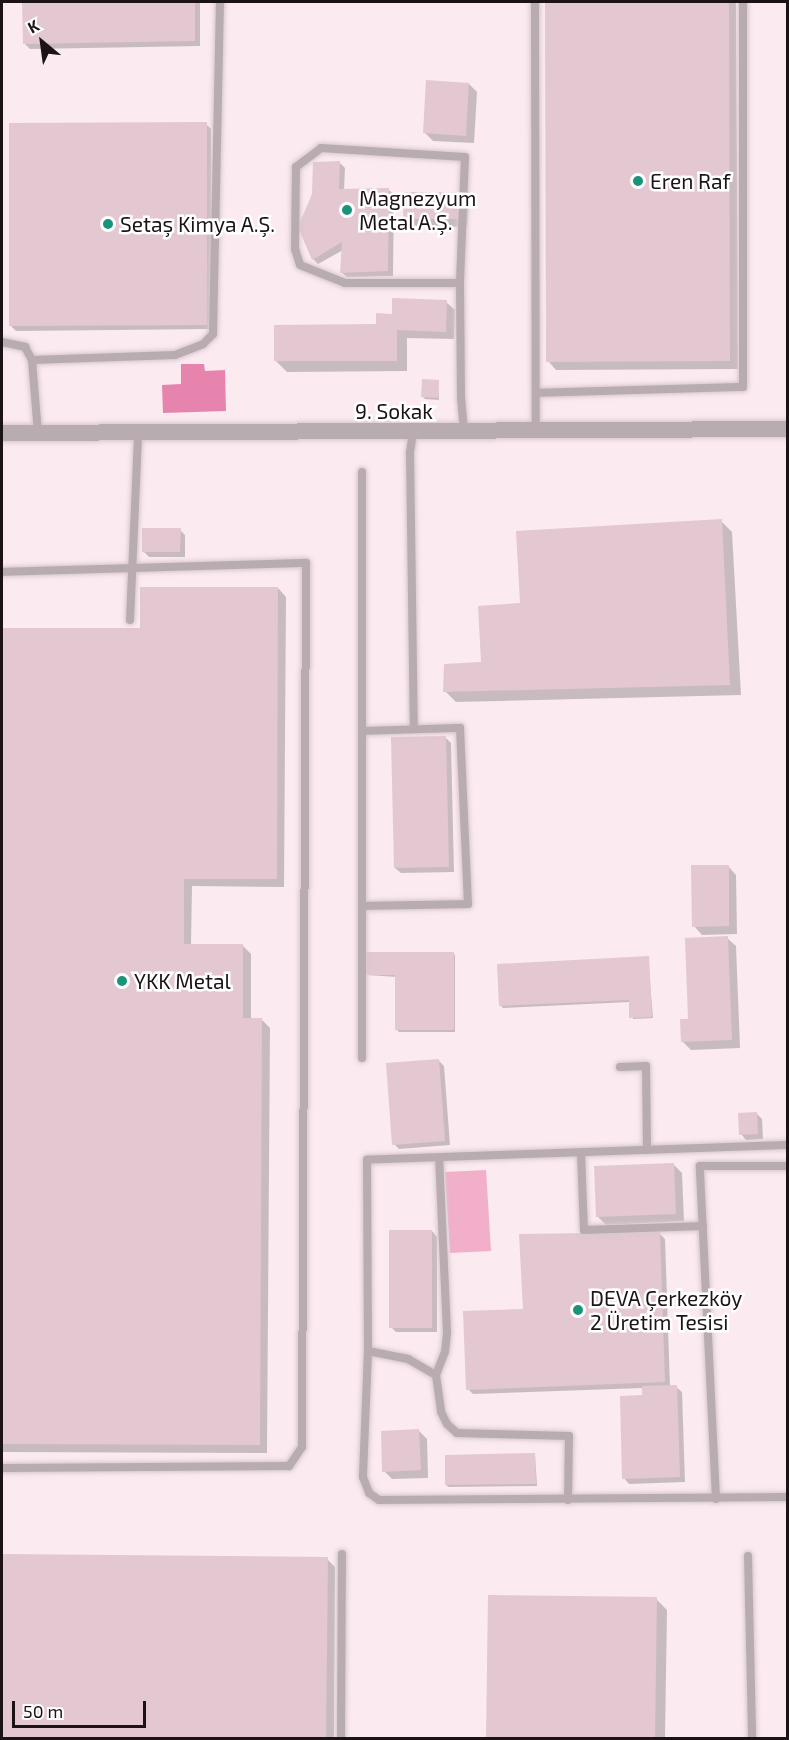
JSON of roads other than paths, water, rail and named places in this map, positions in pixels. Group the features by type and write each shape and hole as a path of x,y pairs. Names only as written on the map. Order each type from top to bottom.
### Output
{"street":[{"name":"9. Sokak","path":"2,433 138,435 788,429"}],"lane":[{"path":"32,360 175,355 203,344 213,334 220,2"},
{"path":"535,2 536,432"},
{"path":"536,393 743,387 743,2"},
{"path":"460,283 345,283 300,265 295,249 296,167 321,148 465,157 460,283 461,397 464,433"},
{"path":"2,342 25,346 32,360 38,435"},
{"path":"413,433 410,453 414,729"},
{"path":"130,620 138,435"},
{"path":"362,472 362,1058"},
{"path":"2,572 306,563 302,1447 289,1466 2,1468"},
{"path":"362,731 460,728 468,904 362,906"},
{"path":"620,1067 646,1066 647,1150"},
{"path":"788,1145 367,1160 368,1351 363,1477 369,1493 379,1500 788,1497"},
{"path":"581,1153 584,1230 703,1226"},
{"path":"439,1158 447,1332 445,1352 436,1376 441,1413 447,1424 457,1433 569,1436 568,1500"},
{"path":"716,1499 700,1166 788,1166"},
{"path":"368,1351 408,1359 436,1376"},
{"path":"341,1738 342,1554"},
{"path":"748,1556 752,1738"}],"place":[{"name":"Eren Raf","path":"638,181"},
{"name":"Magnezyum Metal A.Ş.","path":"347,210"},
{"name":"Setaş Kimya A.Ş.","path":"108,224"},
{"name":"YKK Metal","path":"122,981"},
{"name":"DEVA Çerkezköy 2 Üretim Tesisi","path":"578,1310"}]}
